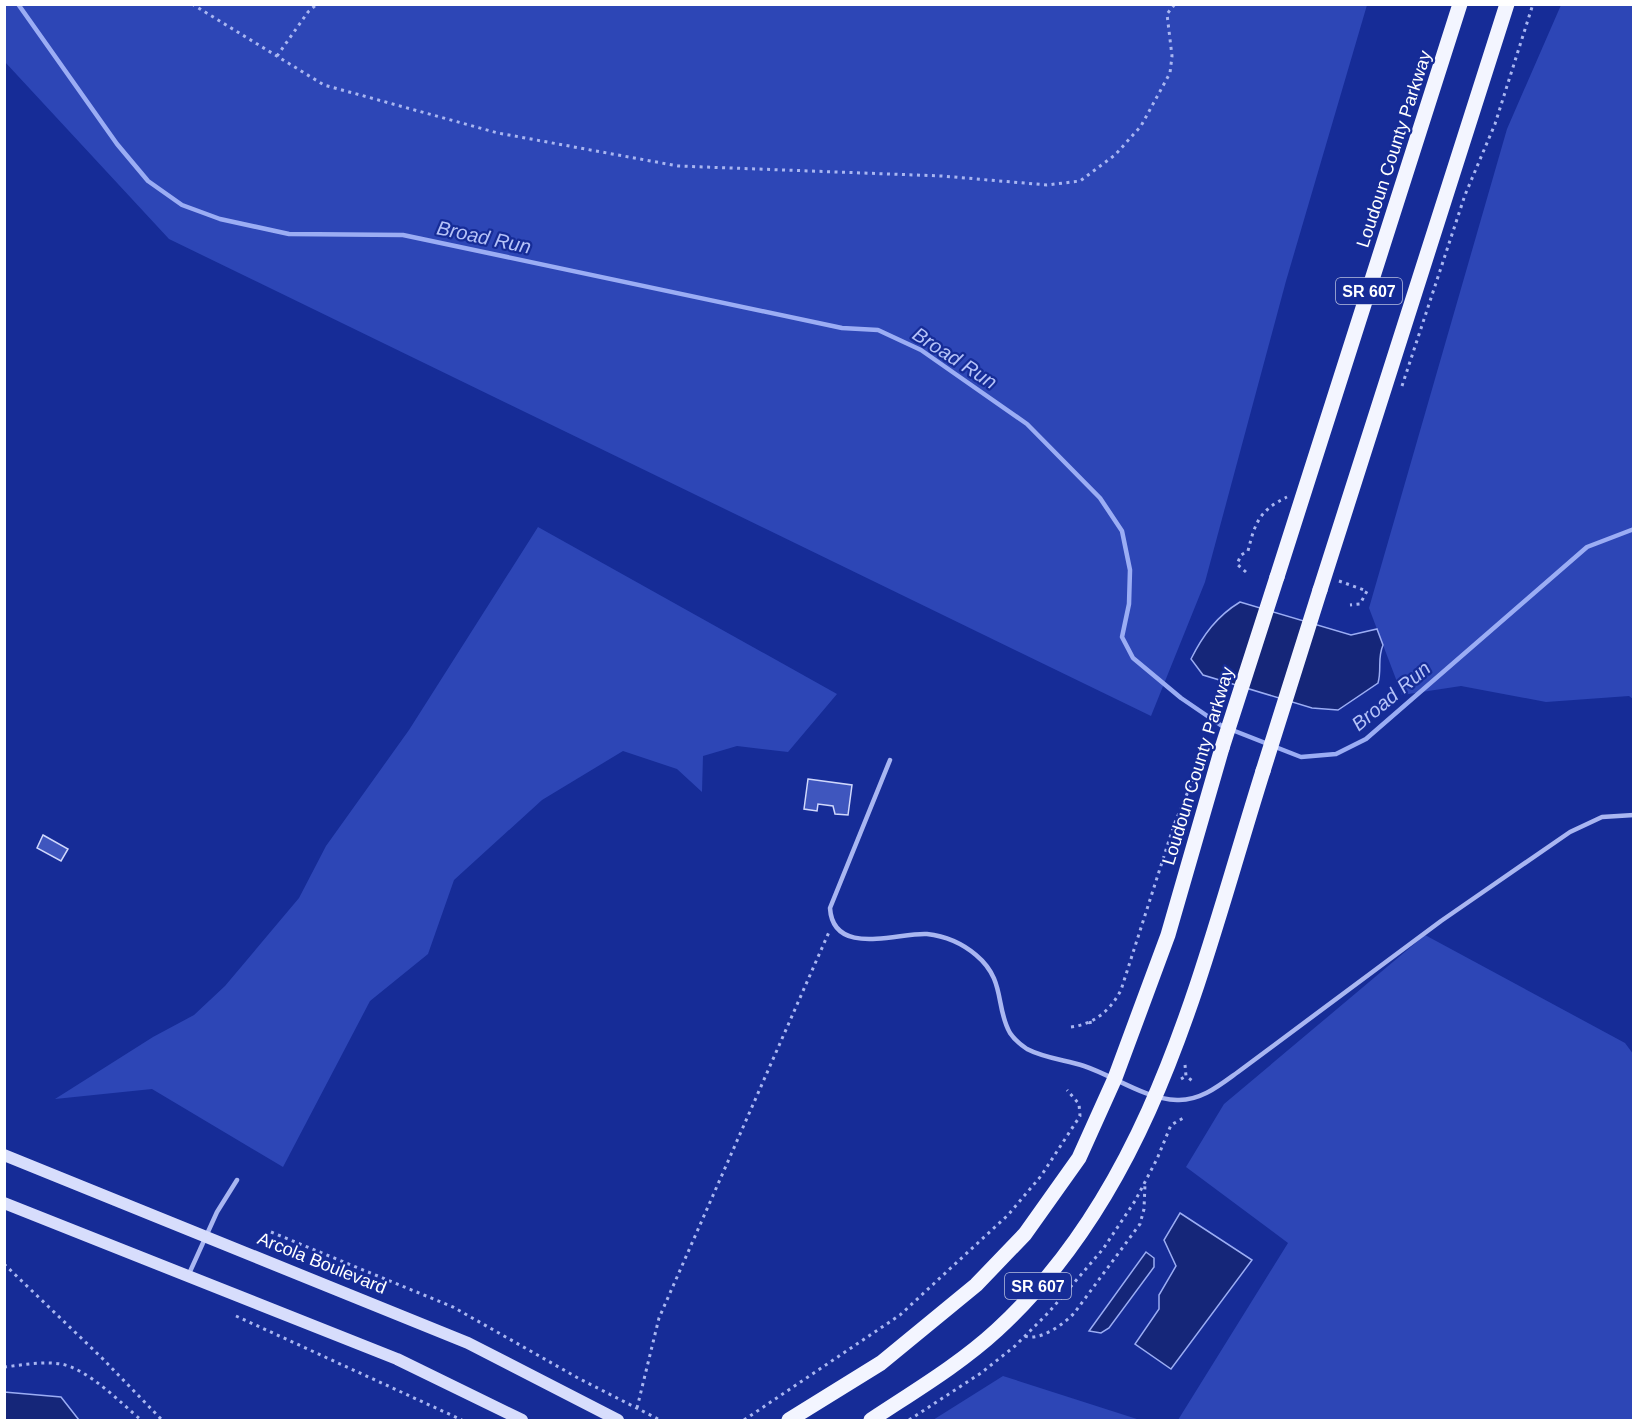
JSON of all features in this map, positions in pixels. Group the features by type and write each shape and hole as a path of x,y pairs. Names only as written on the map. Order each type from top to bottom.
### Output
{"main road":[{"name":"Loudoun County Parkway","path":"789,1420 881,1363 931,1325 998,1263 1025,1234 1079,1158 1115,1078 1168,935 1222,748 1460,4"},
{"name":"SR 607","path":"871,1420 996,1331 1063,1258 1123,1165 1156,1096 1183,1028 1507,4"},
{"name":"Arcola Boulevard","path":"4,1155 468,1343 618,1420"},
{"path":"4,1203 397,1359 522,1420"}],"lane":[{"path":"890,760 830,908 833,922 841,930 872,941 928,934 955,942 979,957 993,976 1010,1033 1021,1045 1115,1078 1156,1096 1177,1100 1192,1099 1209,1092 1441,921 1570,832 1602,817 1634,814"},
{"path":"188,1276 223,1201 237,1180"}],"path":[{"path":"192,4 324,85 498,133 678,166 942,176 1047,185 1080,181 1115,155 1141,126 1170,73 1172,56 1167,14 1175,4"},
{"path":"277,56 308,12 317,4"},
{"path":"1401,390 1465,195 1495,124 1533,4"},
{"path":"1246,572 1237,564 1241,555 1248,551 1257,521 1265,510 1289,496"},
{"path":"1337,588 1343,570"},
{"path":"1339,581 1367,591 1360,604 1350,605"},
{"path":"1071,1027 1090,1022 1105,1012 1121,990 1174,825 1205,751"},
{"path":"637,1408 659,1318 833,922"},
{"path":"1090,1022 1091,1028"},
{"path":"1181,1079 1186,1076"},
{"path":"744,1420 900,1315 952,1270 1008,1215 1041,1176 1080,1116 1076,1099 1067,1090"},
{"path":"1076,1099 1081,1096"},
{"path":"1025,1336 1037,1336 1063,1323 1075,1312 1140,1224 1144,1209 1144,1182"},
{"path":"272,1232 453,1306 578,1378 660,1420"},
{"path":"4,1264 102,1358 162,1420"},
{"path":"236,1316 462,1420"},
{"path":"4,1367 37,1363 63,1364 96,1383 141,1420"}],"shaded area":[{"path":"5,4 1367,5 1286,281 1205,582 1151,716 169,239 5,62"},
{"path":"1561,5 1633,5 1633,699 1629,696 1546,702 1461,686 1402,695 1369,608 1507,129"},
{"path":"538,527 837,694 788,752 737,746 703,756 702,792 677,769 623,751 542,800 454,880 428,954 370,1001 283,1167 152,1089 55,1099 153,1037 194,1015 225,986 299,898 326,846 409,730"},
{"path":"1240,602 1351,635 1377,629 1383,645 1378,683 1338,710 1312,708 1203,675 1191,659 1211,627 1224,613"},
{"path":"1425,935 1625,1043 1634,1055 1633,1420 1178,1420 1288,1243 1186,1167 1224,1104"},
{"path":"1180,1213 1252,1260 1171,1369 1135,1344 1159,1309 1159,1295 1176,1266 1164,1240"},
{"path":"1146,1252 1154,1258 1154,1267 1109,1328 1101,1333 1089,1331"},
{"path":"1003,1376 1140,1420 933,1420"},
{"path":"4,1392 61,1397 79,1420 5,1420"}],"building":[{"path":"808,779 852,785 848,815 835,814 833,806 818,804 817,811 804,809"},
{"path":"43,835 68,849 61,861 37,848"}],"waterway":[{"name":"Broad Run","path":"18,4 117,144 148,181 182,205 220,219 289,234 403,235 842,328 878,330 921,350 1027,424 1100,498 1122,531 1130,570 1129,604 1122,637 1133,658 1181,698 1222,726 1301,757 1336,754 1366,739 1587,547 1634,529"}]}
